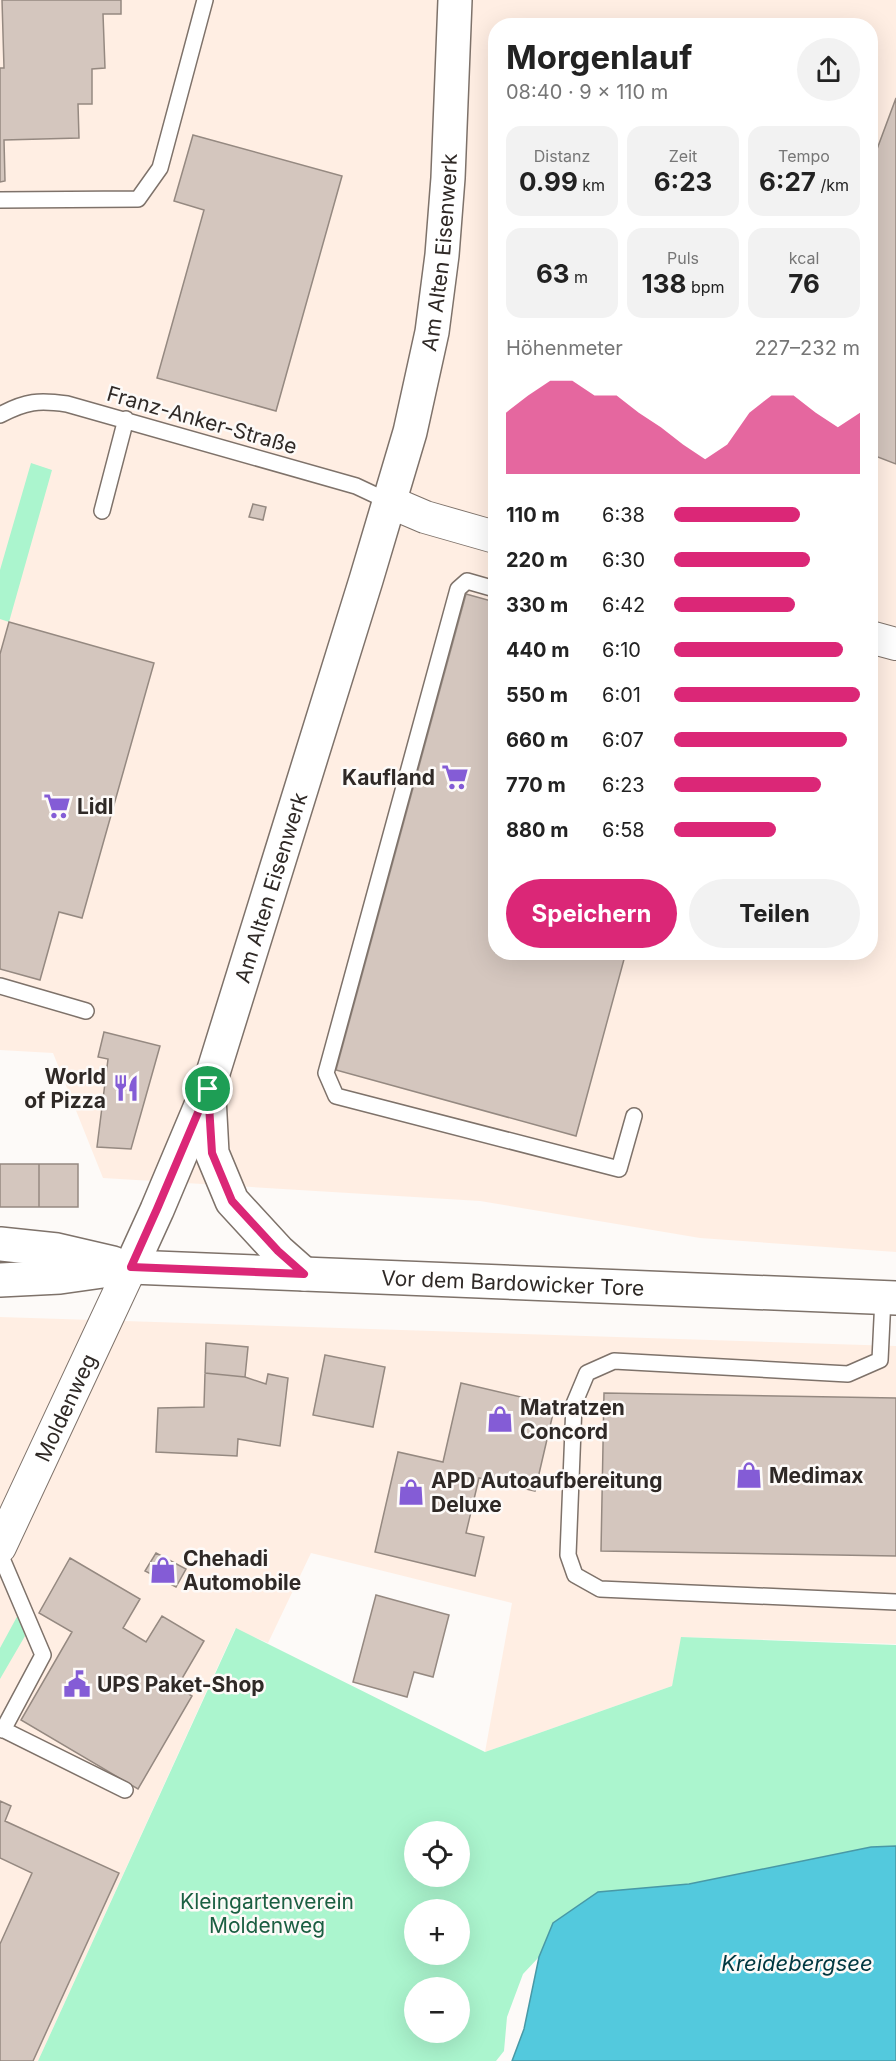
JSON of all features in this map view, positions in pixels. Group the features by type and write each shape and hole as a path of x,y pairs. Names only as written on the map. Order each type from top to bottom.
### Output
{"main road":[{"name":"Am Alten Eisenwerk","path":"131,1267 208,1089 410,432 432,332 442,255 448,178 455,0"},
{"path":"208,1089 212,1153 232,1201 278,1251 304,1274"},
{"name":"Vor dem Bardowicker Tore","path":"0,1244 57,1250 131,1267"},
{"name":"Vor dem Bardowicker Tore","path":"0,1280 60,1277 131,1267 890,1298"}],"street":[{"path":"390,502 425,517 488,535"},
{"path":"878,639 896,644"},
{"name":"Moldenweg","path":"0,1547 131,1267"}],"lane":[{"path":"0,200 138,199 160,168 205,0"},
{"name":"Franz-Anker-Straße","path":"0,415 20,404 42,400 67,404 356,486 390,502"},
{"path":"102,511 126,419"},
{"path":"488,586 467,581 458,589 326,1074 336,1096 619,1169 634,1116"},
{"path":"0,987 86,1011"},
{"path":"890,1298 880,1360 848,1374 614,1361 587,1373 574,1404 568,1555 575,1575 600,1589 896,1602"},
{"path":"0,1554 43,1654 1,1729 125,1790"}],"shaded area":[{"path":"0,0 896,0 896,1252 700,1238 480,1201 103,1178 53,1053 0,1050"},
{"path":"0,1317 896,1346 896,1644 682,1637 672,1686 485,1752 512,1603 311,1553 268,1643 235,1629 38,2061 0,2061"}],"green space":[{"path":"31,463 52,470 9,622 0,619 0,570"},
{"path":"19,1613 25,1636 0,1679 0,1648"},
{"name":"Kleingartenverein Moldenweg","path":"236,1628 485,1752 672,1686 681,1637 896,1645 896,1846 871,1847 689,1884 598,1893 553,1923 539,1957 523,1974 507,2017 504,2051 496,2061 38,2061"}],"water":[{"name":"Kreidebergsee","path":"896,1846 896,2061 512,2061 524,2029 539,1957 553,1923 598,1892 689,1884 871,1847"}],"building":[{"path":"2,0 121,0 121,14 103,14 105,68 92,69 92,104 78,104 79,138 4,140 5,181 0,182 0,68 4,68"},
{"path":"896,98 896,464 878,457 878,146"},
{"path":"193,135 342,176 276,411 157,378 204,210 174,201"},
{"path":"253,504 266,507 263,520 249,517"},
{"name":"Kaufland","path":"466,594 488,600 488,960 624,960 576,1136 336,1070"},
{"name":"Lidl","path":"9,622 154,663 82,918 59,912 40,980 0,969 0,654"},
{"name":"World of Pizza","path":"104,1032 160,1046 131,1149 97,1147 108,1059 98,1057"},
{"path":"0,1164 39,1164 39,1207 0,1207"},
{"path":"39,1164 78,1164 78,1207 39,1207"},
{"path":"206,1343 248,1347 245,1377 205,1373"},
{"path":"325,1355 385,1367 373,1427 313,1415"},
{"path":"205,1373 245,1377 266,1384 268,1374 288,1378 280,1446 238,1439 237,1456 156,1452 158,1408 204,1407"},
{"path":"461,1383 555,1405 535,1491 479,1478 466,1533 484,1537 475,1576 375,1552 398,1452 443,1462"},
{"name":"Medimax","path":"604,1393 896,1398 896,1556 601,1551"},
{"path":"156,1553 186,1569 176,1587 145,1571"},
{"path":"70,1558 140,1599 123,1628 146,1642 162,1616 204,1641 177,1687 192,1696 138,1789 21,1720 72,1632 39,1613"},
{"path":"376,1595 449,1615 433,1677 414,1672 407,1697 353,1682"},
{"path":"0,1801 11,1806 5,1821 119,1873 33,2061 0,2061 0,1944 32,1873 0,1858"}],"place":[{"name":"Kaufland","path":"455,777"},
{"name":"Lidl","path":"57,806"},
{"name":"World of Pizza","path":"126,1088"},
{"name":"Matratzen Concord","path":"500,1419"},
{"name":"Medimax","path":"749,1475"},
{"name":"APD Autoaufbereitung Deluxe","path":"411,1492"},
{"name":"Chehadi Automobile","path":"163,1570"},
{"name":"UPS Paket-Shop","path":"77,1684"}],"route":[{"path":"208,1089 212,1153 232,1201 278,1251 304,1274 131,1267 208,1089"}]}
